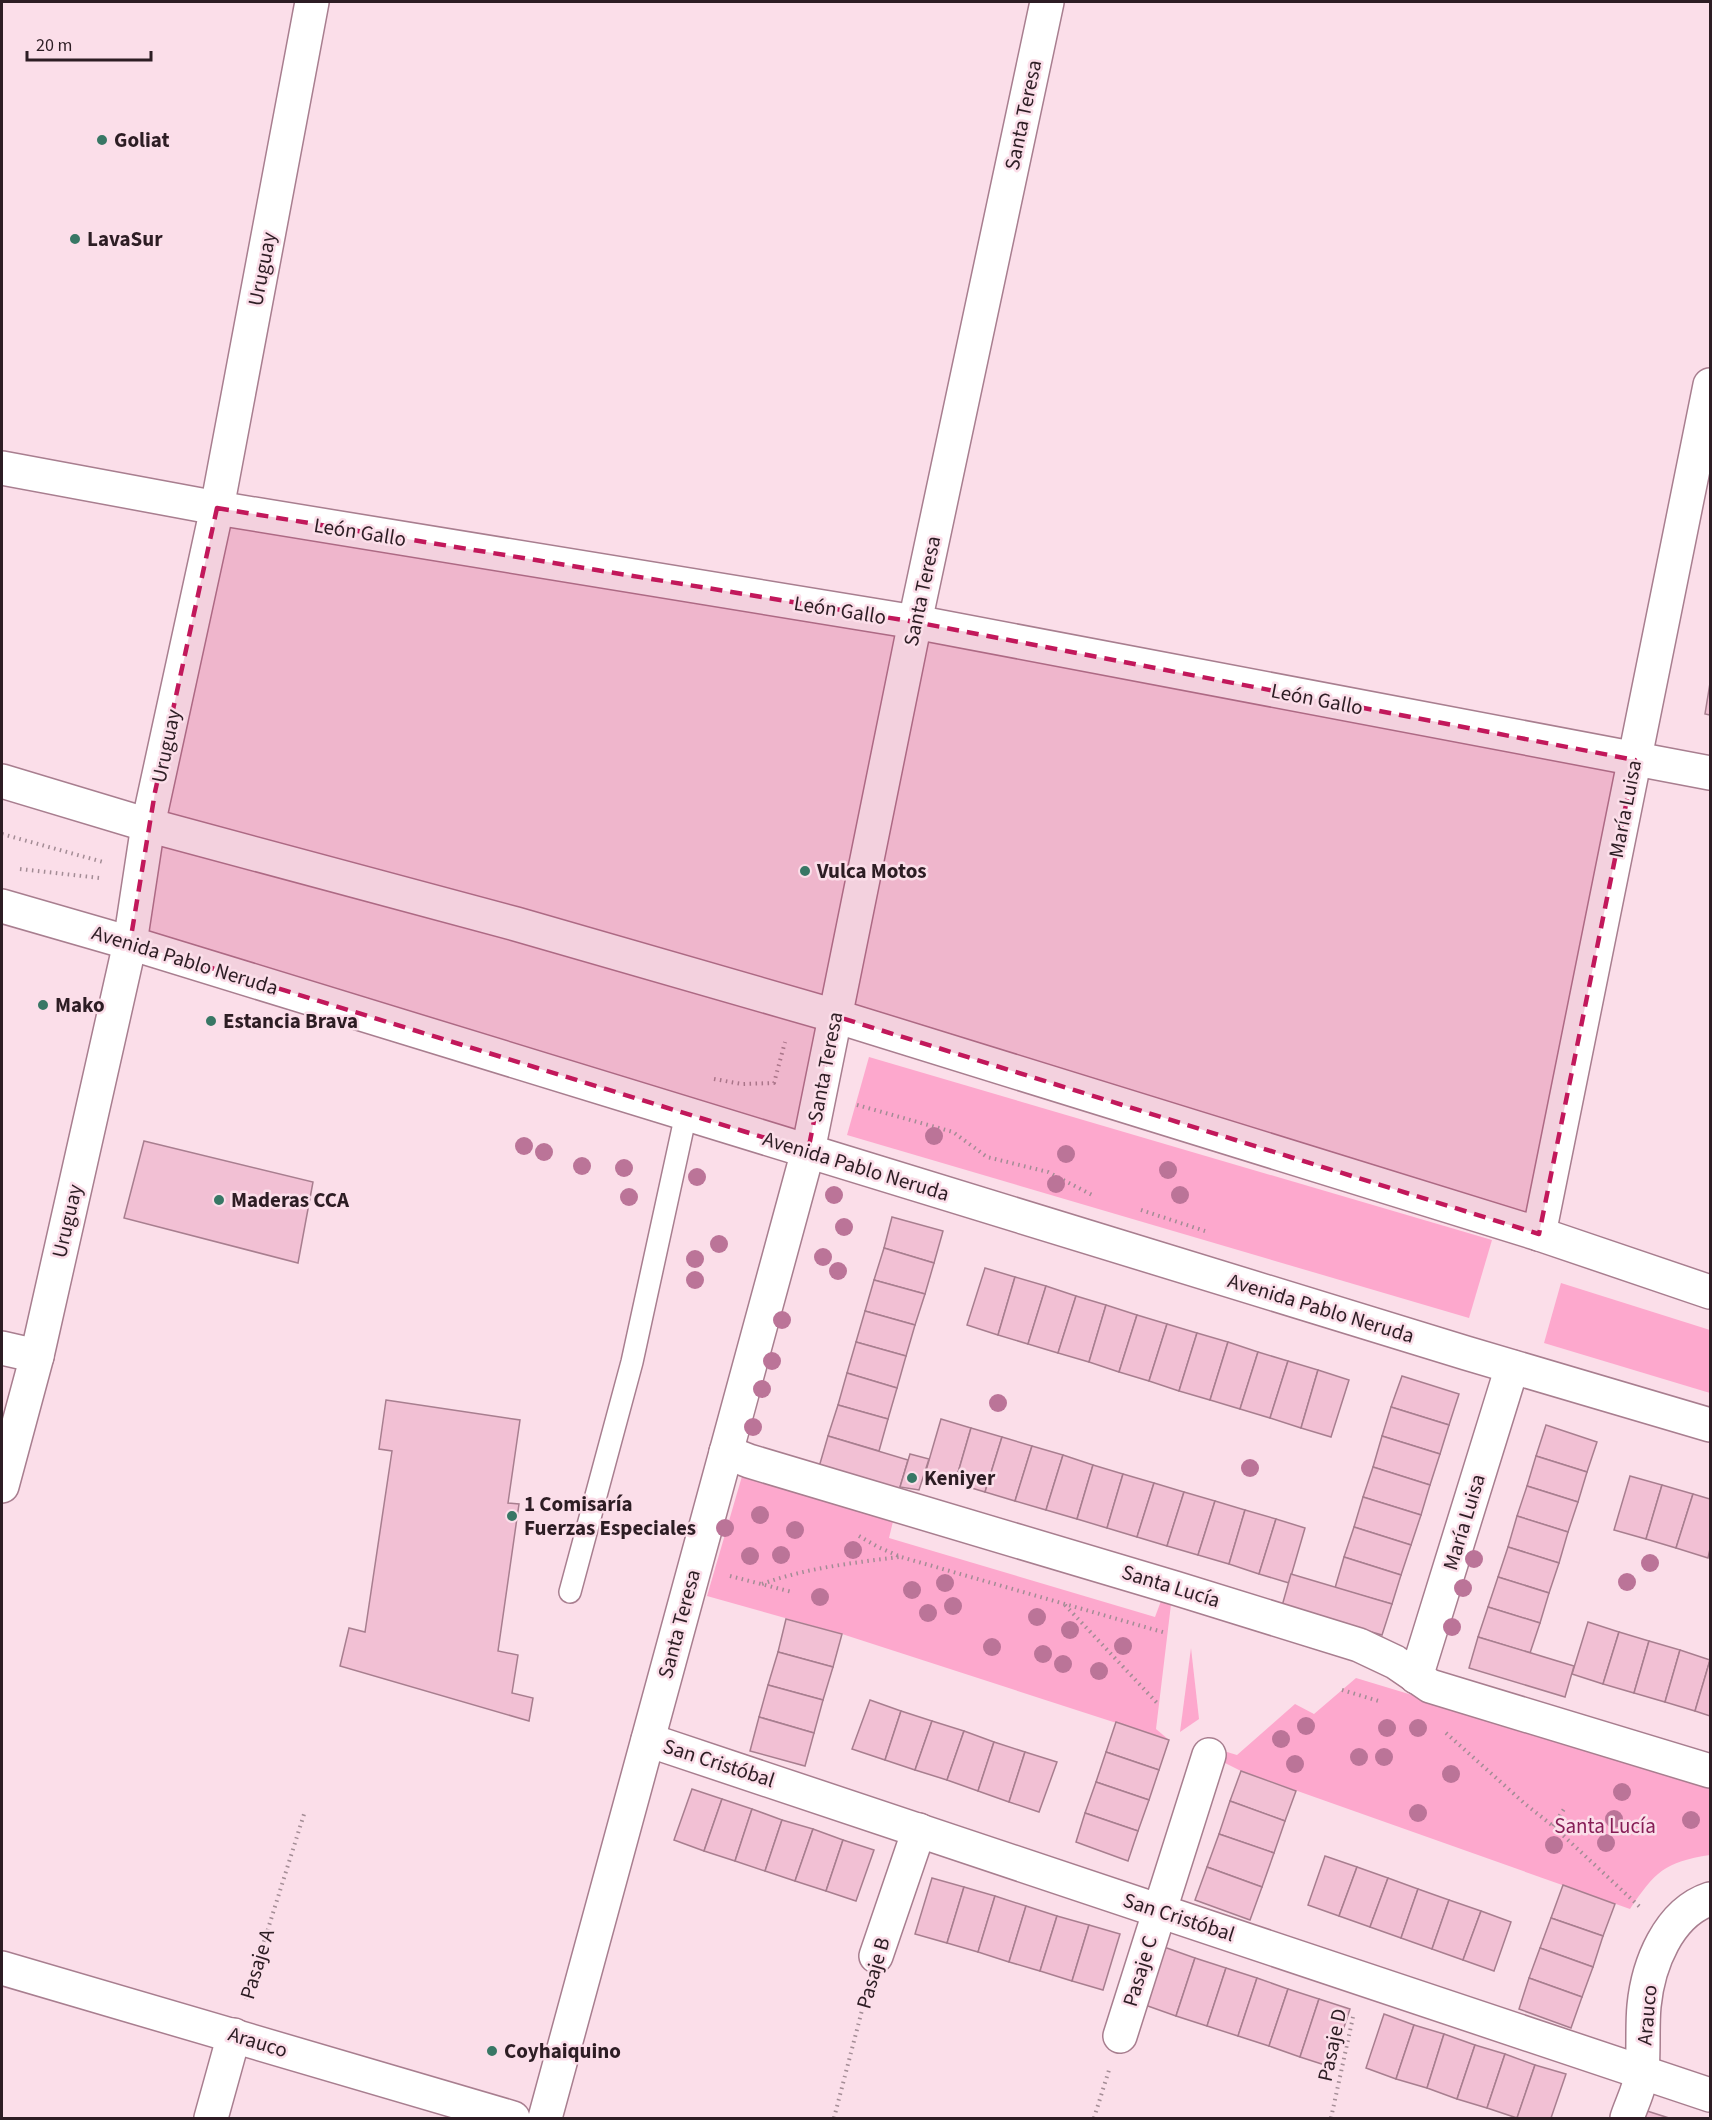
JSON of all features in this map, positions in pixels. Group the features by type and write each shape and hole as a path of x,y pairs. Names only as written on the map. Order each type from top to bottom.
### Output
{"street":[{"name":"Uruguay","path":"2,1486 37,1356 130,943 148,825 217,508 312,2"},
{"name":"Santa Teresa","path":"545,2118 808,1151 915,622 1047,2"},
{"name":"María Luisa","path":"1539,1234 1710,385"},
{"name":"León Gallo","path":"2,468 217,508 915,622 1710,773"},
{"path":"2,781 148,825 516,924 835,1016 1539,1234 1710,1292"},
{"name":"Avenida Pablo Neruda","path":"2,906 130,943 1512,1367 1710,1425"},
{"path":"2,1348 37,1356"},
{"name":"María Luisa","path":"1416,1677 1512,1367"},
{"name":"Santa Lucía","path":"726,1452 749,1461 1359,1645 1395,1662 1430,1686 1446,1692 1710,1772"},
{"name":"San Cristóbal","path":"648,1740 1710,2095"},
{"name":"Pasaje C","path":"1120,2036 1158,1910 1209,1755"},
{"name":"Pasaje B","path":"876,1956 919,1830"},
{"name":"Arauco","path":"1628,2118 1642,2073 1644,2006 1650,1976 1668,1934 1678,1920 1696,1905 1710,1899"},
{"name":"Arauco","path":"2,1968 513,2118"},
{"path":"211,2118 234,2035"}],"lane":[{"path":"570,1592 632,1362 686,1114"}],"path":[{"path":"2,834 103,862 100,878"},
{"path":"762,1584 787,1575 842,1564 901,1557"},
{"path":"695,1567 792,1592"},
{"path":"1063,1603 1159,1705"},
{"path":"1476,1760 1553,1826 1668,1934"},
{"path":"1553,1826 1564,1809"},
{"name":"Pasaje A","path":"234,2035 305,1811"},
{"name":"Pasaje B","path":"834,2118 876,1956"},
{"name":"Pasaje D","path":"1331,2118 1362,1978"},
{"name":"Pasaje C","path":"1094,2118 1120,2036"}],"highlighted area":[{"path":"217,508 915,622 1635,760 1539,1234 835,1016 808,1151 130,943 155,792"}],"green space":[{"path":"869,1057 1492,1240 1469,1318 847,1135"},
{"path":"1561,1283 1710,1330 1710,1393 1544,1343"},
{"path":"745,1466 895,1513 889,1538 1155,1617 1164,1593 1172,1596 1156,1729 1169,1740 842,1634 707,1596"},
{"path":"1191,1648 1199,1719 1180,1732"},
{"name":"Santa Lucía","path":"1356,1678 1710,1785 1710,1855 1682,1861 1662,1871 1647,1886 1630,1909 1241,1771 1209,1755 1207,1746 1237,1755 1295,1704 1314,1714"}],"building":[{"path":"1710,683 1710,715 1705,714"},
{"name":"Maderas CCA","path":"144,1141 313,1182 298,1263 124,1218"},
{"path":"892,1217 943,1231 934,1263 884,1248"},
{"path":"884,1248 934,1263 925,1294 874,1280"},
{"path":"985,1268 1015,1277 998,1335 967,1325"},
{"path":"1015,1277 1046,1286 1028,1344 998,1335"},
{"path":"874,1280 925,1294 915,1325 865,1311"},
{"path":"1046,1286 1076,1296 1058,1353 1028,1344"},
{"path":"1076,1296 1106,1305 1089,1362 1058,1353"},
{"path":"1106,1305 1137,1315 1119,1372 1089,1362"},
{"path":"865,1311 915,1325 906,1356 856,1342"},
{"path":"1137,1315 1167,1324 1149,1381 1119,1372"},
{"path":"1167,1324 1197,1333 1179,1391 1149,1381"},
{"path":"1197,1333 1228,1342 1210,1400 1179,1391"},
{"path":"856,1342 906,1356 897,1388 847,1373"},
{"path":"1228,1342 1258,1352 1240,1409 1210,1400"},
{"path":"1258,1352 1288,1361 1270,1418 1240,1409"},
{"path":"1288,1361 1318,1370 1301,1428 1270,1418"},
{"path":"1318,1370 1349,1380 1331,1437 1301,1428"},
{"path":"847,1373 897,1388 888,1419 838,1405"},
{"path":"1402,1376 1459,1394 1449,1425 1391,1407"},
{"path":"386,1400 520,1420 508,1503 519,1504 498,1651 518,1655 512,1693 533,1698 529,1721 340,1666 349,1628 365,1632 392,1451 379,1449"},
{"path":"838,1405 888,1419 879,1451 828,1436"},
{"path":"1391,1407 1449,1425 1440,1454 1382,1436"},
{"path":"941,1419 971,1428 955,1483 925,1474"},
{"path":"1546,1425 1597,1442 1587,1472 1536,1456"},
{"path":"971,1428 1002,1437 985,1492 955,1483"},
{"path":"828,1436 908,1460 899,1491 819,1467"},
{"path":"1382,1436 1440,1454 1430,1485 1373,1467"},
{"path":"1002,1437 1032,1446 1015,1501 985,1492"},
{"path":"1032,1446 1063,1455 1046,1510 1015,1501"},
{"path":"910,1454 929,1459 919,1490 900,1487"},
{"path":"1063,1455 1093,1465 1077,1519 1046,1510"},
{"path":"1536,1456 1587,1472 1578,1502 1527,1486"},
{"path":"1093,1465 1123,1474 1107,1528 1077,1519"},
{"path":"1373,1467 1430,1485 1421,1515 1363,1497"},
{"path":"1123,1474 1154,1483 1137,1537 1107,1528"},
{"path":"1630,1476 1662,1485 1646,1539 1614,1530"},
{"path":"1154,1483 1184,1492 1167,1546 1137,1537"},
{"path":"1662,1485 1693,1494 1676,1548 1646,1539"},
{"path":"1527,1486 1578,1502 1568,1532 1517,1516"},
{"path":"1184,1492 1215,1501 1198,1555 1167,1546"},
{"path":"1693,1494 1710,1499 1708,1558 1676,1548"},
{"path":"1363,1497 1421,1515 1411,1545 1354,1527"},
{"path":"1215,1501 1245,1510 1229,1564 1198,1555"},
{"path":"1245,1510 1276,1519 1259,1574 1229,1564"},
{"path":"1517,1516 1568,1532 1559,1563 1508,1547"},
{"path":"1276,1519 1305,1528 1289,1583 1259,1574"},
{"path":"1354,1527 1411,1545 1401,1575 1344,1557"},
{"path":"1508,1547 1559,1563 1549,1593 1498,1577"},
{"path":"1344,1557 1401,1575 1392,1604 1335,1588"},
{"path":"1291,1574 1392,1604 1382,1635 1282,1606"},
{"path":"1498,1577 1549,1593 1540,1623 1488,1607"},
{"path":"1488,1607 1540,1623 1530,1653 1478,1637"},
{"path":"786,1619 842,1634 833,1667 778,1652"},
{"path":"1588,1622 1619,1632 1603,1684 1572,1674"},
{"path":"1619,1632 1649,1641 1634,1693 1603,1684"},
{"path":"1478,1637 1574,1666 1565,1697 1469,1668"},
{"path":"1649,1641 1680,1650 1665,1702 1634,1693"},
{"path":"1680,1650 1710,1660 1695,1711 1665,1702"},
{"path":"778,1652 833,1667 823,1700 768,1685"},
{"path":"1710,1660 1710,1716 1695,1711"},
{"path":"768,1685 823,1700 814,1733 759,1717"},
{"path":"870,1700 901,1711 885,1760 852,1749"},
{"path":"901,1711 932,1721 915,1770 885,1760"},
{"path":"759,1717 814,1733 805,1766 750,1751"},
{"path":"932,1721 964,1731 947,1780 915,1770"},
{"path":"1116,1722 1169,1740 1159,1770 1106,1752"},
{"path":"964,1731 994,1742 978,1791 947,1780"},
{"path":"994,1742 1025,1752 1009,1802 978,1791"},
{"path":"1025,1752 1057,1762 1039,1812 1009,1802"},
{"path":"1106,1752 1159,1770 1149,1800 1096,1782"},
{"path":"1241,1771 1296,1791 1285,1821 1230,1801"},
{"path":"1096,1782 1149,1800 1138,1831 1085,1813"},
{"path":"692,1789 722,1799 704,1851 674,1840"},
{"path":"722,1799 752,1809 735,1861 704,1851"},
{"path":"1230,1801 1285,1821 1274,1853 1219,1834"},
{"path":"752,1809 782,1820 765,1871 735,1861"},
{"path":"1085,1813 1138,1831 1128,1861 1076,1842"},
{"path":"782,1820 813,1829 795,1881 765,1871"},
{"path":"813,1829 843,1840 826,1891 795,1881"},
{"path":"1219,1834 1274,1853 1262,1887 1207,1867"},
{"path":"843,1840 874,1850 856,1901 826,1891"},
{"path":"1325,1856 1357,1867 1339,1916 1308,1905"},
{"path":"1207,1867 1262,1887 1250,1920 1195,1900"},
{"path":"1357,1867 1388,1878 1370,1927 1339,1916"},
{"path":"932,1878 964,1887 947,1943 915,1934"},
{"path":"1388,1878 1418,1889 1401,1938 1370,1927"},
{"path":"1563,1885 1615,1904 1603,1936 1551,1918"},
{"path":"964,1887 995,1896 978,1952 947,1943"},
{"path":"1418,1889 1449,1900 1432,1949 1401,1938"},
{"path":"995,1896 1026,1906 1009,1962 978,1952"},
{"path":"1449,1900 1481,1911 1463,1960 1432,1949"},
{"path":"1026,1906 1057,1916 1040,1971 1009,1962"},
{"path":"1481,1911 1511,1922 1494,1971 1463,1960"},
{"path":"1057,1916 1089,1925 1072,1981 1040,1971"},
{"path":"1551,1918 1603,1936 1593,1967 1540,1948"},
{"path":"1089,1925 1120,1934 1103,1990 1072,1981"},
{"path":"1164,1947 1195,1958 1176,2016 1145,2005"},
{"path":"1540,1948 1593,1967 1582,1997 1529,1978"},
{"path":"1195,1958 1226,1968 1207,2026 1176,2016"},
{"path":"1226,1968 1257,1978 1238,2036 1207,2026"},
{"path":"1257,1978 1288,1989 1269,2046 1238,2036"},
{"path":"1529,1978 1582,1997 1571,2028 1519,2009"},
{"path":"1288,1989 1319,1999 1300,2057 1269,2046"},
{"path":"1319,1999 1350,2009 1331,2067 1300,2057"},
{"path":"1384,2014 1414,2025 1396,2079 1366,2068"},
{"path":"1414,2025 1444,2034 1427,2088 1396,2079"},
{"path":"1444,2034 1475,2045 1457,2099 1427,2088"},
{"path":"1475,2045 1505,2054 1487,2108 1457,2099"},
{"path":"1505,2054 1535,2065 1517,2118 1487,2108"},
{"path":"1535,2065 1566,2074 1551,2118 1517,2118"},
{"path":"1644,2110 1669,2118 1641,2118"}],"place":[{"name":"Goliat","path":"102,140"},
{"name":"LavaSur","path":"75,239"},
{"name":"Vulca Motos","path":"805,871"},
{"name":"Mako","path":"43,1005"},
{"name":"Estancia Brava","path":"211,1021"},
{"name":"Maderas CCA","path":"219,1200"},
{"name":"Keniyer","path":"912,1478"},
{"name":"1 Comisaría Fuerzas Especiales","path":"512,1516"},
{"name":"Coyhaiquino","path":"492,2051"}]}
